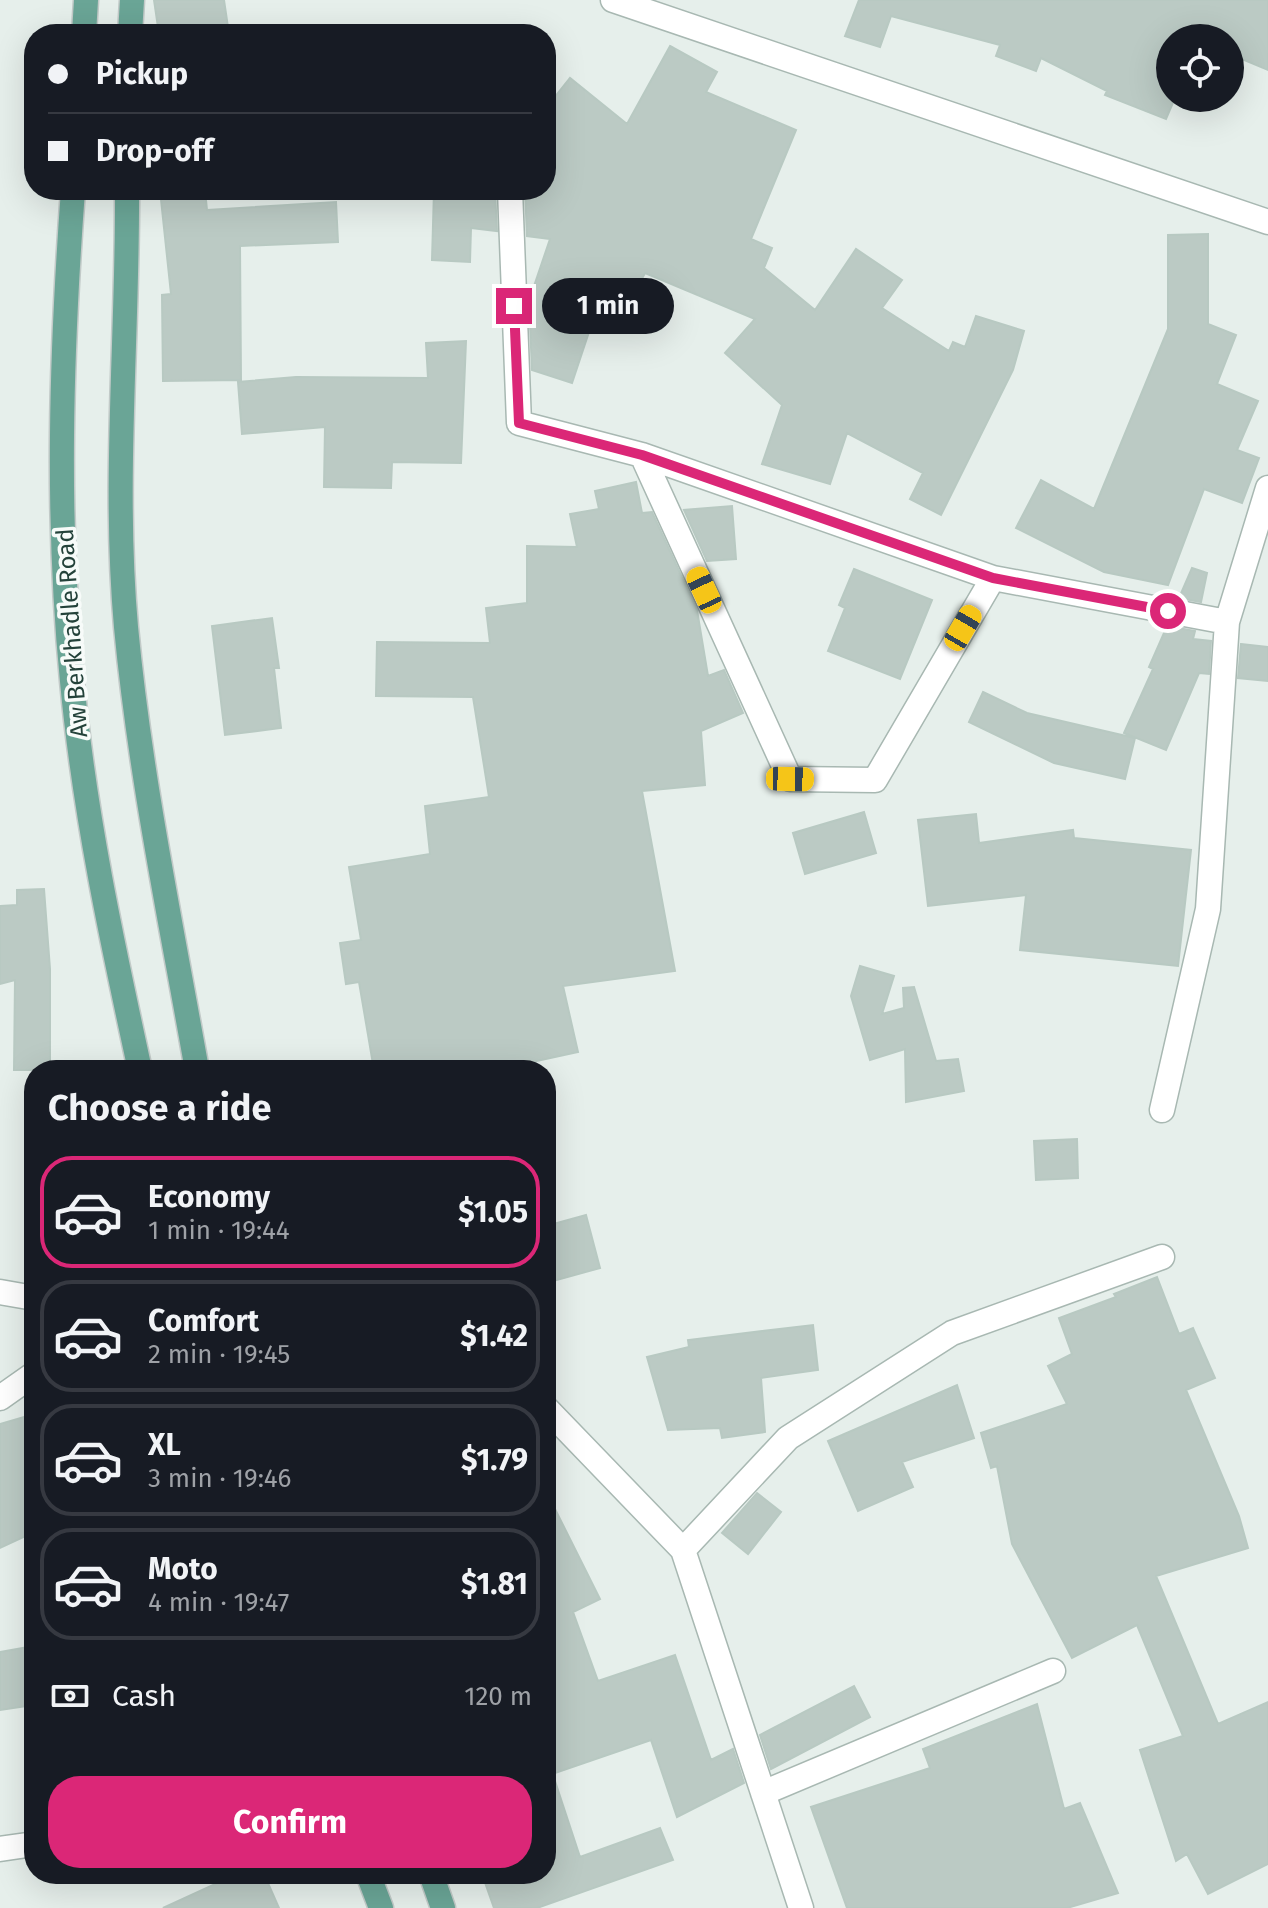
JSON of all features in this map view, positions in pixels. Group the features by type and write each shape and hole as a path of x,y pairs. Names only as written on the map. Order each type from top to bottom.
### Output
{"main road":[{"path":"85,24 86,0"},
{"path":"131,24 132,0"},
{"name":"Aw Berkhadle Road","path":"72,200 63,324 63,564 72,683 94,841 138,1060"},
{"path":"127,200 119,468 126,626 146,783 195,1060"},
{"path":"372,1884 381,1908"},
{"path":"435,1884 443,1908"}],"street":[{"path":"613,0 1268,222"},
{"path":"510,200 519,423 642,455 993,578 1227,622"},
{"path":"642,455 790,779 875,780 993,578"},
{"path":"1162,1110 1208,909 1227,622 1268,488"},
{"path":"683,1550 788,1438 952,1333 1162,1257"},
{"path":"0,1292 24,1296"},
{"path":"0,1398 24,1381"},
{"path":"556,1418 683,1550 801,1908"},
{"path":"763,1793 1053,1671"},
{"path":"0,1849 24,1845"}],"building":[{"path":"154,0 224,0 228,24 158,24"},
{"path":"859,0 1268,0 1268,70 1244,60 1244,24 1156,24 1156,112 1169,112 1166,119 1105,95 1107,91 1041,58 1036,71 996,56 1000,45 891,16 880,47 845,36"},
{"path":"670,46 717,72 706,92 796,130 751,239 772,248 764,268 815,310 856,249 902,280 882,308 949,351 953,342 965,347 976,316 1024,331 1013,370 941,515 910,499 923,473 847,433 830,484 762,464 782,405 725,353 755,319 645,273 621,318 598,305 572,383 532,370 529,301 550,239 527,236 525,200 556,200 556,96 570,78 627,124"},
{"path":"161,200 206,200 207,210 336,202 338,242 240,246 241,380 163,381 162,295 171,294"},
{"path":"434,200 495,200 497,231 471,228 470,262 432,260"},
{"path":"1208,234 1208,324 1236,335 1217,384 1258,401 1237,450 1259,458 1242,503 1204,489 1168,585 1104,572 1016,528 1041,480 1094,509 1168,329 1168,235"},
{"path":"466,341 461,463 392,462 391,488 324,487 325,427 242,434 238,382 296,377 428,378 426,343"},
{"path":"636,482 642,513 652,512 697,610 708,676 724,670 743,713 701,731 705,785 642,791 675,971 563,986 578,1052 541,1060 372,1060 359,982 346,984 340,943 361,940 349,867 430,854 425,806 489,797 473,697 376,696 377,642 490,643 486,608 527,603 527,546 577,547 570,514 599,509 595,491"},
{"path":"732,506 736,559 707,561 684,510"},
{"path":"1192,568 1207,573 1201,602 1179,598"},
{"path":"854,569 932,600 900,679 828,651 845,608 839,605"},
{"path":"272,618 279,668 274,668 281,728 225,735 212,626"},
{"path":"1167,626 1195,631 1193,639 1211,641 1209,674 1199,673 1166,750 1124,733 1153,669 1149,667"},
{"path":"1241,644 1268,647 1268,681 1238,678"},
{"path":"983,692 1027,713 1135,738 1125,779 1054,763 969,722"},
{"path":"864,812 876,853 805,874 793,833"},
{"path":"976,814 979,843 1073,830 1074,838 1191,850 1178,966 1020,950 1026,895 928,906 918,820"},
{"path":"44,889 50,969 50,1060 24,1060 24,1070 14,1070 15,980 0,984 0,906 17,905 17,890"},
{"path":"860,966 894,976 882,1014 904,1008 903,988 914,987 936,1061 958,1059 964,1091 906,1102 905,1049 870,1060 851,996"},
{"path":"1077,1139 1078,1178 1036,1180 1034,1141"},
{"path":"586,1215 600,1268 556,1280 556,1223"},
{"path":"1157,1277 1179,1334 1193,1328 1215,1378 1186,1390 1239,1516 1248,1548 1156,1576 1218,1724 1268,1702 1268,1864 1208,1894 1187,1854 1176,1861 1140,1750 1183,1736 1137,1625 1072,1658 1012,1544 997,1466 991,1468 981,1433 1067,1404 1048,1366 1072,1354 1059,1318 1116,1297 1114,1294"},
{"path":"813,1325 818,1370 761,1378 765,1432 722,1438 720,1428 668,1430 647,1357 689,1347 688,1340"},
{"path":"957,1385 974,1438 902,1462 913,1487 858,1511 828,1441"},
{"path":"24,1417 24,1537 0,1548 0,1424"},
{"path":"757,1493 781,1512 748,1554 722,1533"},
{"path":"556,1511 600,1599 573,1612 598,1681 675,1655 711,1760 733,1749 744,1783 677,1817 651,1740 556,1773"},
{"path":"24,1648 24,1706 0,1710 0,1652"},
{"path":"854,1686 870,1717 771,1769 760,1735"},
{"path":"1037,1704 1064,1809 1080,1803 1118,1893 1067,1908 847,1908 811,1807 930,1768 923,1749"},
{"path":"556,1784 580,1857 660,1828 673,1860 537,1908 494,1908 486,1884 556,1884"},
{"path":"215,1884 268,1884 279,1908 163,1908"}],"route":[{"path":"514,306 519,423 642,455 993,578 1168,611"}]}
